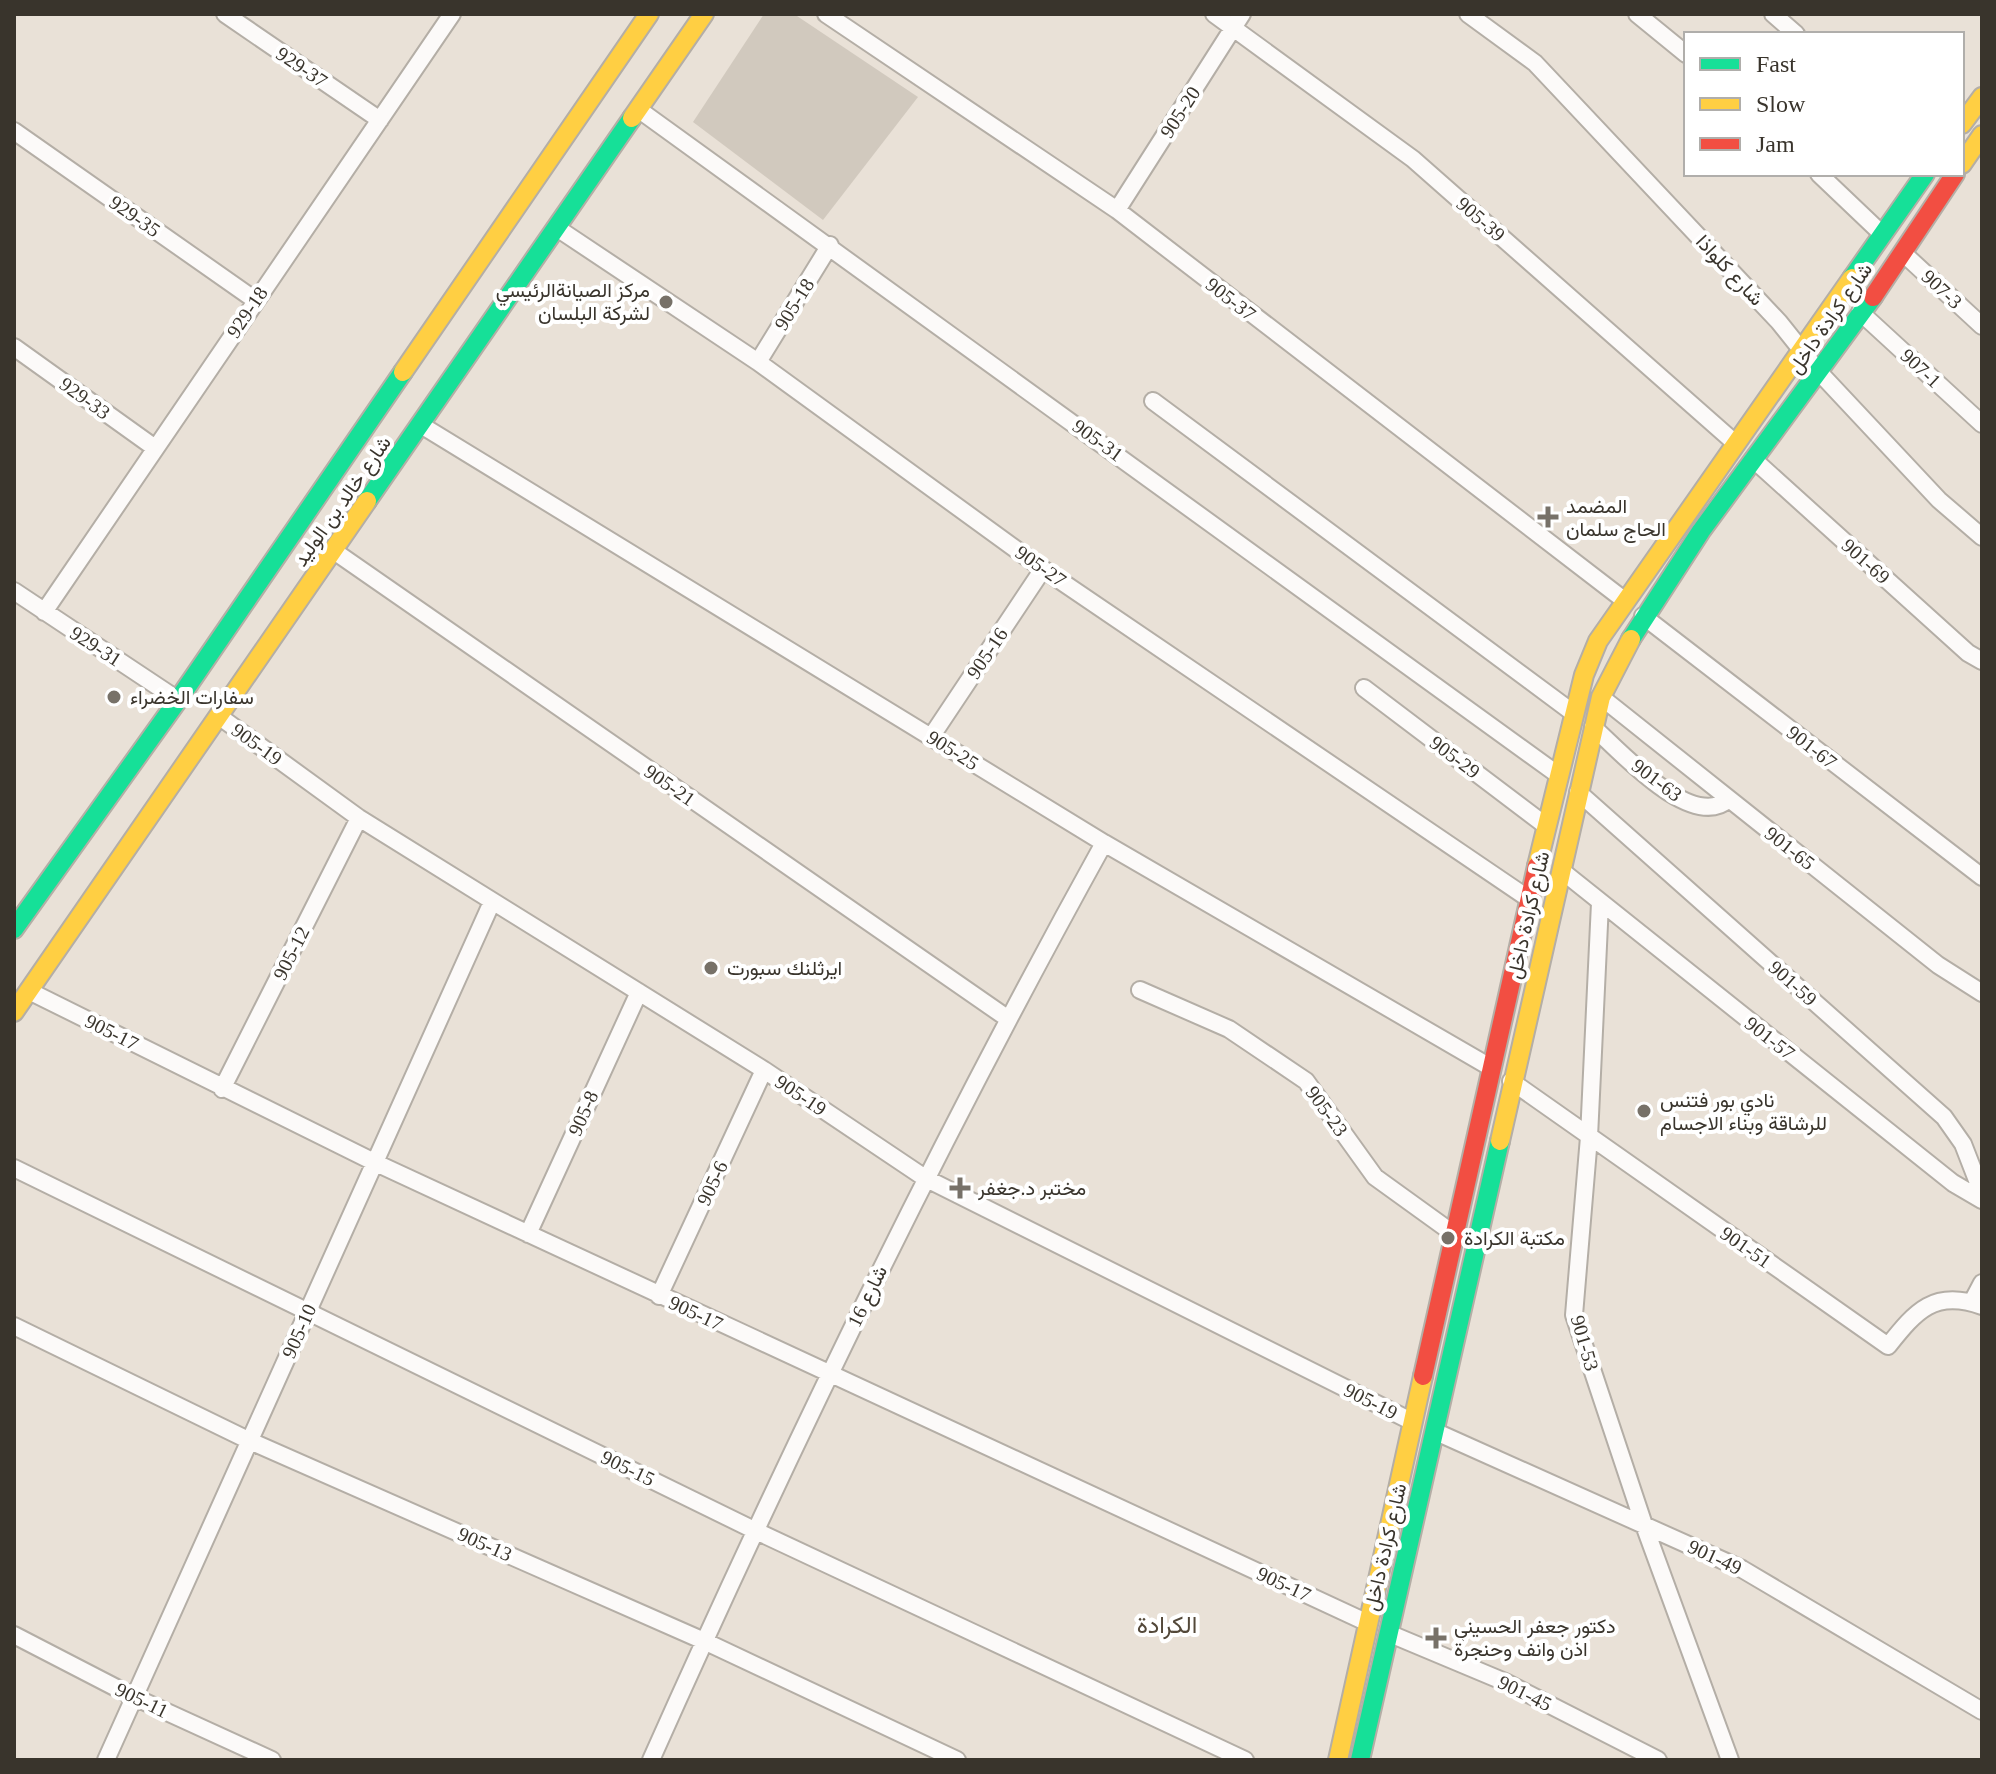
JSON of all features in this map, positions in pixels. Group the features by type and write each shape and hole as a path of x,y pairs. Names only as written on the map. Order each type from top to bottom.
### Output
{"main road":[{"name":"شارع خالد بن الوليد","path":"14,929 178,700 649,14"},
{"name":"شارع خالد بن الوليد","path":"14,1012 704,14"},
{"path":"1964,121 1982,97"},
{"path":"1964,161 1982,135"},
{"name":"شارع كرادة داخل","path":"1338,1760 1545,825 1572,712 1598,641 1734,442 1924,176"},
{"name":"شارع كرادة داخل","path":"1360,1760 1511,1081 1601,697 1643,616 1753,459 1819,372 1954,176"}],"street":[{"name":"929-37","path":"225,14 380,120"},
{"name":"929-18","path":"44,612 452,14"},
{"name":"905-37","path":"826,14 1117,210 1624,600"},
{"name":"905-39","path":"1214,14 1238,21 1413,159 1734,442"},
{"name":"شارع كلواذا","path":"1468,14 1535,63 1939,500 1982,537"},
{"path":"1637,14 1684,52"},
{"path":"1773,14 1794,32"},
{"name":"905-20","path":"1117,210 1238,21"},
{"name":"905-31","path":"638,109 1557,774"},
{"name":"929-35","path":"14,131 255,300"},
{"path":"1821,176 1881,233"},
{"name":"905-27","path":"557,228 758,362 1043,569 1529,899"},
{"name":"905-18","path":"758,362 830,245"},
{"name":"907-3","path":"1903,253 1982,326"},
{"name":"907-1","path":"1860,312 1982,424"},
{"name":"929-33","path":"14,347 155,448"},
{"path":"1153,401 1572,712"},
{"name":"905-25","path":"421,425 1104,843 1490,1067"},
{"name":"901-69","path":"1753,459 1968,653 1982,661"},
{"name":"905-21","path":"334,551 1007,1018"},
{"name":"905-16","path":"931,737 1043,569"},
{"name":"929-31","path":"14,591 178,700"},
{"name":"901-67","path":"1643,616 1982,877"},
{"name":"905-29","path":"1364,688 1545,825"},
{"name":"901-65","path":"1601,697 1938,965 1982,993"},
{"name":"905-19","path":"220,717 359,818 764,1070 925,1178 1413,1422"},
{"name":"901-63","path":"1593,727 1673,796 1706,808 1719,806 1729,799"},
{"name":"901-59","path":"1578,792 1944,1117 1963,1144 1982,1193"},
{"name":"905-12","path":"222,1089 359,818"},
{"name":"شارع 16","path":"651,1760 828,1375 925,1178 1007,1018 1104,843"},
{"name":"901-57","path":"1562,871 1953,1183 1982,1200"},
{"name":"905-10","path":"106,1760 492,902"},
{"name":"901-53","path":"1600,903 1589,1137 1574,1315 1644,1525 1730,1760"},
{"name":"905-23","path":"1140,990 1229,1029 1306,1081 1375,1177 1454,1234"},
{"name":"905-17","path":"29,991 376,1163 1368,1623"},
{"name":"905-8","path":"528,1234 639,992"},
{"name":"905-6","path":"659,1296 764,1070"},
{"name":"901-51","path":"1511,1081 1888,1346 1923,1306 1945,1300 1977,1304"},
{"name":"905-15","path":"14,1168 309,1309 756,1531 1245,1760"},
{"path":"1977,1304 1982,1283"},
{"name":"905-13","path":"14,1326 250,1441 704,1641 957,1760"},
{"name":"901-49","path":"1434,1431 1742,1569 1982,1711"},
{"name":"901-45","path":"1388,1633 1505,1682 1658,1760"},
{"name":"905-11","path":"14,1635 134,1697 272,1760"}],"building":[{"path":"764,14 794,14 918,97 823,220 693,122"}],"traffic: fast":[{"path":"367,501 632,118"},
{"path":"1852,278 1924,176"},
{"path":"1631,639 1701,531 1873,297"},
{"path":"14,929 178,700 403,372"},
{"path":"1360,1760 1500,1141"}],"traffic: slow":[{"path":"403,372 649,14"},
{"path":"632,118 704,14"},
{"path":"1964,121 1982,97"},
{"path":"1964,161 1982,135"},
{"path":"1537,866 1584,675 1598,641 1852,278"},
{"path":"14,1012 367,501"},
{"path":"1500,1141 1601,697 1631,639"},
{"path":"1338,1760 1423,1376"}],"traffic: jam":[{"path":"1873,297 1954,176"},
{"path":"1423,1376 1537,866"}],"place":[{"name":"مركز الصيانةالرئيسي لشركة البلسان","path":"666,302"},
{"name":"المضمد الحاج سلمان","path":"1548,517"},
{"name":"سفارات الخضراء","path":"114,697"},
{"name":"ايرثلنك سبورت","path":"711,968"},
{"name":"نادي بور فتنس للرشاقة وبناء الاجسام","path":"1644,1111"},
{"name":"مختبر د.جغفر","path":"960,1188"},
{"name":"مكتبة الكرادة","path":"1448,1238"},
{"name":"دكتور جعفر الحسيني اذن وانف وحنجرة","path":"1436,1638"}],"district":[{"name":"الكرادة","path":"1167,1625"}]}
